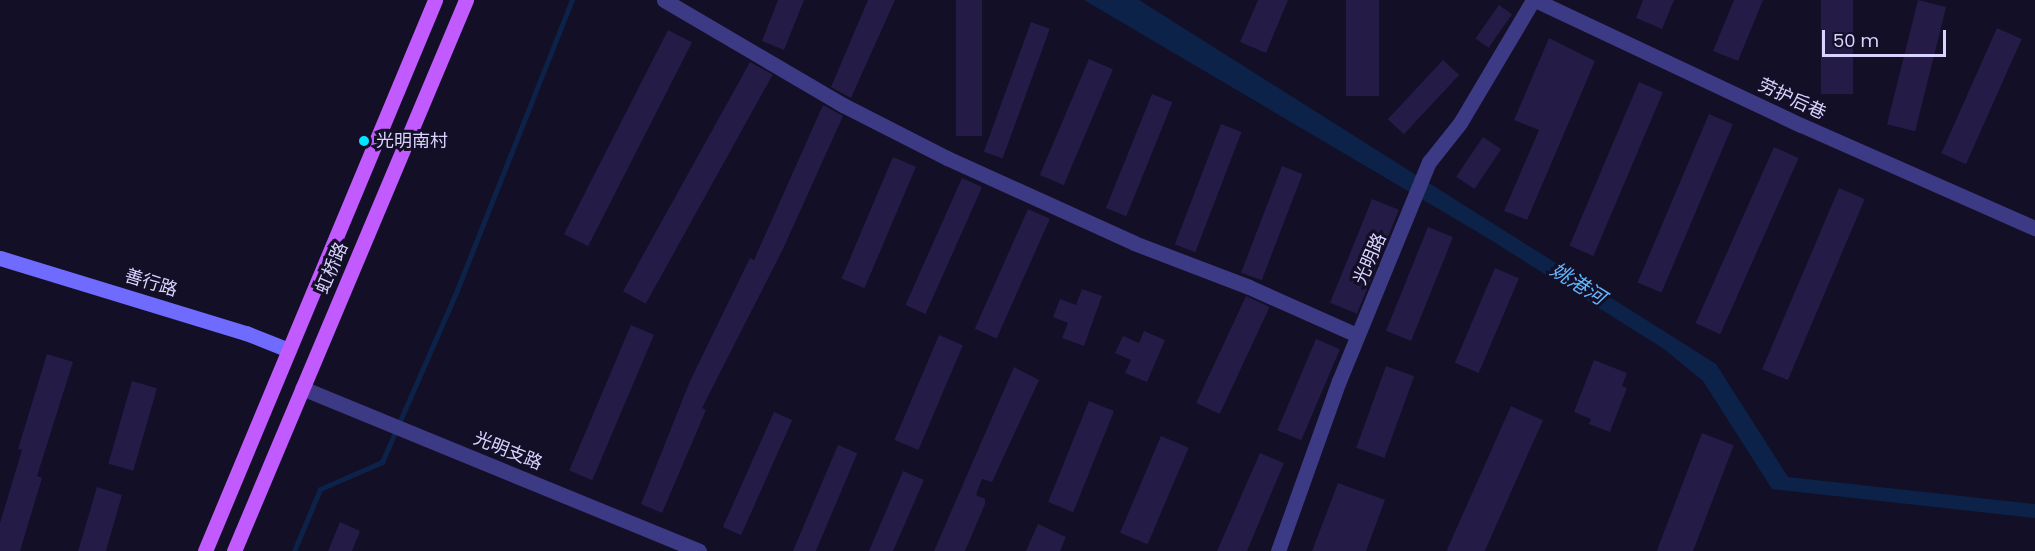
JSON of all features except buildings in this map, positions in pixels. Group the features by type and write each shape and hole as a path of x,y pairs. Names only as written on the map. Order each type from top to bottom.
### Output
{"main road":[{"name":"虹桥路","path":"205,551 435,0"},
{"name":"虹桥路","path":"234,551 466,0"}],"street":[{"path":"664,0 843,105 947,158 1134,243 1249,287 1357,335"},
{"name":"光明路","path":"1278,551 1357,335 1413,208 1429,162 1460,123 1534,0"},
{"name":"劳护后巷","path":"1534,0 1801,125 2035,228"},
{"name":"善行路","path":"0,258 246,333 289,350"},
{"name":"光明支路","path":"303,388 699,551"}],"water":[{"name":"姚港河","path":"1084,0 1139,0 1716,364 1788,477 2035,504 2035,518 1772,489 1703,381 1664,349 1486,237"}],"waterway":[{"path":"294,551 320,489 382,462 457,290 572,0"}],"place":[{"name":"光明南村","path":"364,141"}]}
